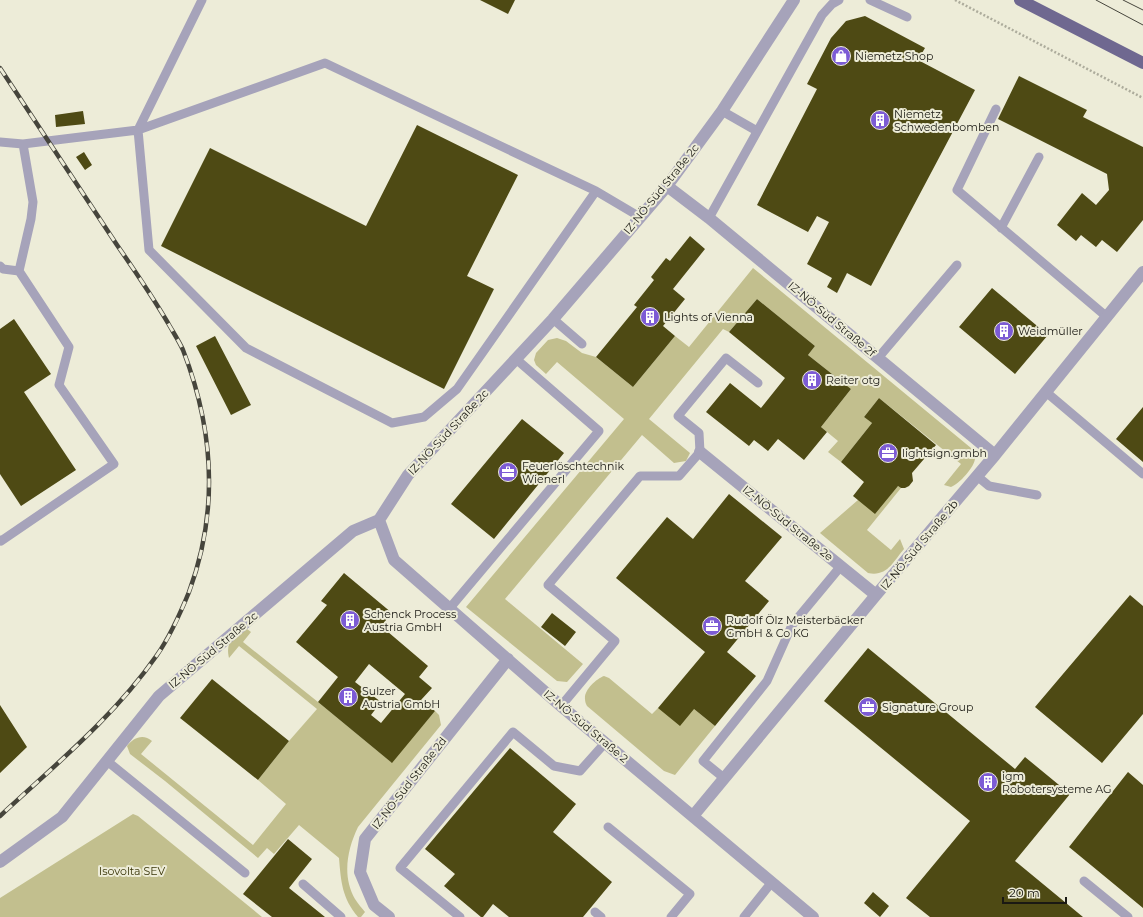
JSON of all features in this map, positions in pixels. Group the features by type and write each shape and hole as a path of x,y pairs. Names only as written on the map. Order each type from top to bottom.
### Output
{"main road":[{"path":"1020,0 1143,63"}],"street":[{"name":"IZ-NÖ-Süd Straße 2c","path":"0,862 62,817 159,696 353,531 379,520 408,475 553,319 667,186 722,111 794,0"},
{"name":"IZ-NÖ-Süd Straße 2f","path":"667,186 709,218 995,455"},
{"name":"IZ-NÖ-Süd Straße 2b","path":"693,816 876,595 995,455 1143,272"},
{"name":"IZ-NÖ-Süd Straße 2e","path":"700,452 876,595"},
{"name":"IZ-NÖ-Süd Straße 2","path":"379,520 394,560 561,706 813,917"},
{"name":"IZ-NÖ-Süd Straße 2d","path":"388,917 374,905 360,872 365,839 508,659"}],"lane":[{"path":"202,0 138,130 149,250 246,348 392,423 424,417 457,389 596,191"},
{"path":"709,218 822,15 832,4 839,0"},
{"path":"870,0 907,17"},
{"path":"0,142 23,144 138,130 325,63 596,191 640,217"},
{"path":"996,109 957,190 1107,317"},
{"path":"722,111 757,131"},
{"path":"19,272 31,219 33,202 23,144"},
{"path":"1002,228 1039,157"},
{"path":"878,358 957,265"},
{"path":"0,266 19,272 69,347 59,385 114,464 1,541 0,540"},
{"path":"553,319 582,344"},
{"path":"561,706 615,641 548,585 640,476 679,476 700,452 699,433 678,416 726,358 758,383"},
{"path":"449,609 599,431 516,359"},
{"path":"1046,392 1143,474"},
{"path":"977,476 989,486 1037,495"},
{"path":"724,778 703,761 767,681 792,625 841,566"},
{"path":"460,917 400,868 512,732 554,766 580,771 605,743"},
{"path":"107,761 245,873"},
{"path":"608,827 690,894 671,917"},
{"path":"1084,881 1128,917"},
{"path":"744,917 772,882"},
{"path":"303,884 341,917"}],"path":[{"path":"955,0 1143,98"}],"green space":[{"path":"753,268 971,448 975,456 974,462 966,475 958,482 951,487 944,485 961,464 879,398 864,417 872,423 841,462 828,452 838,441 821,427 851,389 808,355 815,346 757,299 729,332 723,329 649,419 690,453 686,461 674,463 642,435 505,599 583,664 567,682 557,681 466,607 624,419 557,362 546,374 536,365 534,360 536,353 548,340 557,338 566,341 582,353 596,357 633,387 675,336 689,347"},
{"path":"898,486 901,488 867,530 891,550 900,539 904,549 885,571 875,574 868,573 820,533 858,500"},
{"path":"247,629 251,632 243,642 391,762 435,711 439,715 441,725 358,827 354,836 349,854 347,872 351,890 356,901 365,912 361,917 358,917 345,896 339,858 299,825 274,854 267,848 258,858 130,754 127,746 135,739 145,737 152,741 141,754 253,845 286,804 258,780 317,709 239,646 229,658 228,647 232,640"},
{"path":"604,676 609,678 652,714 658,708 694,709 715,726 675,775 664,771 587,706 585,702 586,692 594,682"},
{"name":"Isovolta SEV","path":"133,814 138,816 262,917 0,917 0,898"}],"building":[{"path":"480,0 515,0 508,14"},
{"name":"Niemetz Schwedenbomben","path":"865,16 925,48 918,60 975,90 871,286 847,273 837,293 827,287 832,278 807,264 829,222 817,216 808,232 757,205 817,89 807,84 831,38 846,21"},
{"path":"1019,76 1087,110 1083,117 1143,147 1143,220 1117,252 1102,240 1096,247 1081,235 1076,241 1057,225 1082,193 1096,205 1109,190 1107,174 998,119"},
{"path":"83,111 85,124 56,127 55,115"},
{"path":"417,125 518,175 467,276 494,289 444,389 161,246 210,148 366,226"},
{"path":"84,152 92,165 85,170 76,157"},
{"name":"Lights of Vienna","path":"690,236 705,249 673,289 685,299 663,326 675,336 633,387 596,357 637,307 634,305 654,280 651,277 666,258 670,261"},
{"name":"Weidmüller","path":"992,288 1048,335 1015,374 959,327"},
{"name":"Reiter otg","path":"757,299 815,346 808,355 851,389 821,427 827,432 804,460 778,439 768,451 754,440 749,446 706,412 730,383 761,408 785,378 729,332"},
{"path":"14,319 51,374 24,392 76,470 21,506 0,474 0,329"},
{"path":"215,336 251,405 231,415 196,346"},
{"name":"lightsign.gmbh","path":"879,398 936,445 912,473 913,481 909,486 901,488 898,486 875,514 853,496 864,482 841,462 872,423 864,417"},
{"path":"1143,407 1143,462 1116,439"},
{"path":"522,419 564,453 494,539 451,504"},
{"name":"Rudolf Ölz Meisterbäcker GmbH & Co KG","path":"729,494 782,537 745,581 769,601 727,652 756,676 715,726 694,709 680,726 658,708 705,652 616,578 667,517 693,539"},
{"name":"Sulzer Austria GmbH","path":"344,573 392,613 381,626 428,666 419,677 432,688 421,700 435,711 392,763 318,702 338,677 296,642 327,605 321,601","holes":["369,664 405,694 381,723 371,715 381,702 355,682"]},
{"path":"1130,595 1143,606 1143,714 1102,763 1035,707"},
{"path":"552,613 576,632 565,646 541,627"},
{"name":"igm Robotersysteme AG","path":"868,648 1015,769 1025,757 1070,794 1015,861 1083,917 930,917 906,898 970,821 824,701"},
{"path":"212,679 289,741 258,780 180,718"},
{"path":"0,705 27,747 0,773"},
{"path":"510,748 576,804 553,832 612,882 583,917 509,917 493,904 483,917 481,917 444,886 455,874 425,849"},
{"path":"1128,772 1143,785 1143,908 1069,847"},
{"path":"288,839 312,859 289,888 325,917 272,917 243,894"},
{"path":"873,892 889,906 880,917 864,903"}],"tram line":[{"path":"1096,0 1143,25"},
{"path":"1123,0 1143,10"}],"railway":[{"path":"0,68 150,293 180,343 193,380 201,410 209,471 205,531 199,562 189,592 171,632 162,647 140,678 103,720 63,759 0,816"}],"place":[{"name":"Niemetz Shop","path":"841,56"},
{"name":"Niemetz Schwedenbomben","path":"880,120"},
{"name":"Lights of Vienna","path":"650,317"},
{"name":"Weidmüller","path":"1004,331"},
{"name":"Reiter otg","path":"812,380"},
{"name":"lightsign.gmbh","path":"888,453"},
{"name":"Feuerlöschtechnik Wienerl","path":"508,472"},
{"name":"Schenck Process Austria GmbH","path":"350,620"},
{"name":"Rudolf Ölz Meisterbäcker GmbH & Co KG","path":"712,626"},
{"name":"Sulzer Austria GmbH","path":"348,697"},
{"name":"Signature Group","path":"868,707"},
{"name":"igm Robotersysteme AG","path":"988,782"}]}
